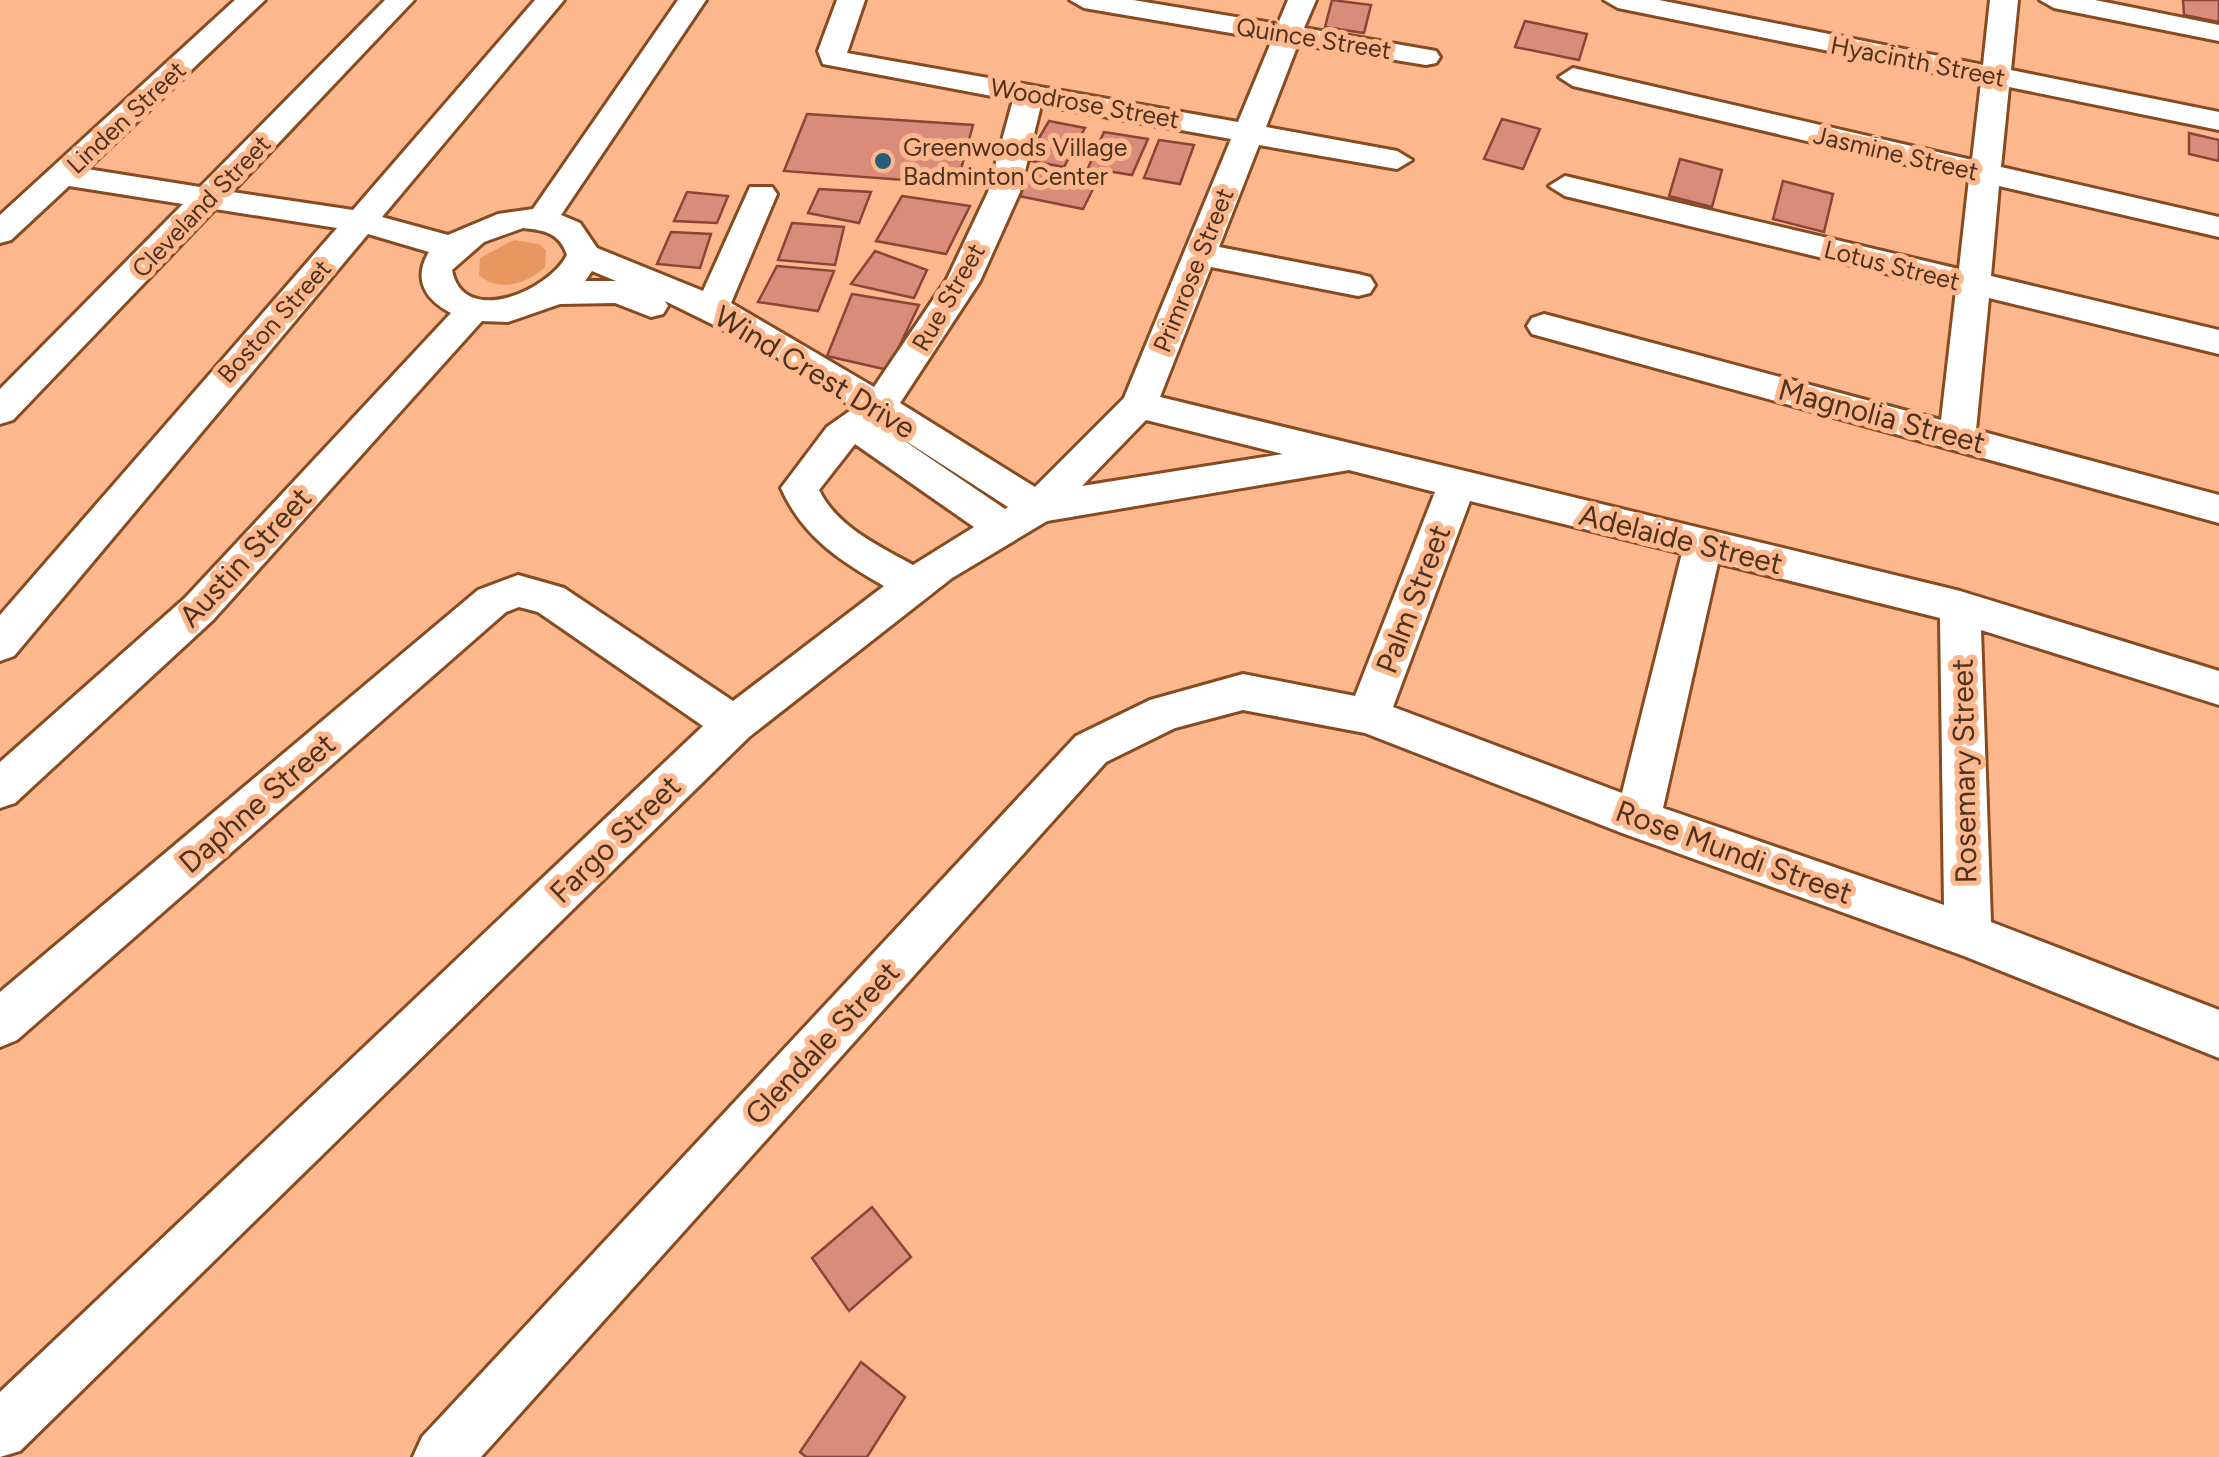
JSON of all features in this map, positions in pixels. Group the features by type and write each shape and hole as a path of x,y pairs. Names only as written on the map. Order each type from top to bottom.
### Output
{"street":[{"name":"Linden Street","path":"0,233 251,0"},
{"name":"Cleveland Street","path":"0,411 400,0"},
{"name":"Boston Street","path":"0,644 178,428 362,222 550,0"},
{"path":"542,219 692,0"},
{"name":"Woodrose Street","path":"851,0 833,58 1397,160"},
{"name":"Quince Street","path":"1084,0 1426,57"},
{"name":"Primrose Street","path":"1038,508 1139,405 1302,0"},
{"name":"Hyacinth Street","path":"1618,0 2219,121"},
{"path":"1957,436 1982,173 2004,0"},
{"path":"2054,0 2219,33"},
{"name":"Jasmine Street","path":"1573,77 2219,226"},
{"name":"Rue Street","path":"915,585 838,538 809,514 800,488 840,436 866,417 964,280 1004,192 1030,94"},
{"path":"62,176 362,222 451,246"},
{"name":"Lotus Street","path":"1565,186 2219,342"},
{"path":"712,308 761,194"},
{"path":"542,219 572,232 583,255 579,268 554,293 515,308 474,309 442,291 438,277 440,262 451,246 493,224 542,219"},
{"path":"1200,254 1358,285"},
{"name":"Wind Crest Drive","path":"583,255 712,308 781,344 1004,528"},
{"name":"Wind Crest Drive","path":"554,293 619,292 696,325 1038,508"},
{"name":"Austin Street","path":"0,789 199,609 474,309"},
{"name":"Magnolia Street","path":"1544,326 2219,509"},
{"name":"Adelaide Street","path":"1139,405 1960,608 2219,688"},
{"name":"Fargo Street","path":"0,1431 734,724 915,585 1038,508 1348,457"},
{"name":"Palm Street","path":"1368,716 1458,482"},
{"path":"1638,819 1703,545"},
{"name":"Daphne Street","path":"0,1024 492,601 518,591 550,600 734,724"},
{"name":"Rosemary Street","path":"1960,608 1968,935"},
{"name":"Rose Mundi Street","path":"1243,692 1368,716 1638,819 1968,935 2219,1034"},
{"name":"Glendale Street","path":"442,1457 1091,750 1165,713 1243,692"}],"shaded area":[{"path":"514,240 539,244 546,250 545,267 513,284 495,284 479,275 480,258"}],"building":[{"path":"1332,0 1371,5 1364,33 1325,27"},
{"path":"2183,0 2219,0 2219,22 2184,15"},
{"path":"1525,21 1587,34 1579,60 1515,47"},
{"path":"807,114 973,125 957,184 784,171"},
{"path":"1502,119 1540,129 1523,169 1484,159"},
{"path":"1049,121 1085,128 1064,167 1026,160"},
{"path":"1104,132 1148,139 1132,175 1088,168"},
{"path":"2189,133 2219,140 2219,161 2189,154"},
{"path":"1159,140 1194,145 1180,184 1144,178"},
{"path":"1680,159 1722,170 1712,207 1669,196"},
{"path":"1033,170 1096,183 1083,209 1019,196"},
{"path":"1783,181 1833,194 1824,232 1773,219"},
{"path":"819,189 871,192 859,223 808,213"},
{"path":"687,192 728,196 717,223 674,221"},
{"path":"902,196 970,206 946,254 876,241"},
{"path":"792,223 844,227 835,265 778,260"},
{"path":"671,232 711,234 700,268 657,264"},
{"path":"875,251 927,270 914,298 851,284"},
{"path":"777,266 834,271 818,311 758,302"},
{"path":"852,294 919,305 888,370 827,356"},
{"path":"872,1207 911,1257 849,1311 812,1258"},
{"path":"861,1362 905,1397 867,1457 806,1457 800,1452"}],"place":[{"name":"Greenwoods Village Badminton Center","path":"883,161"}]}
